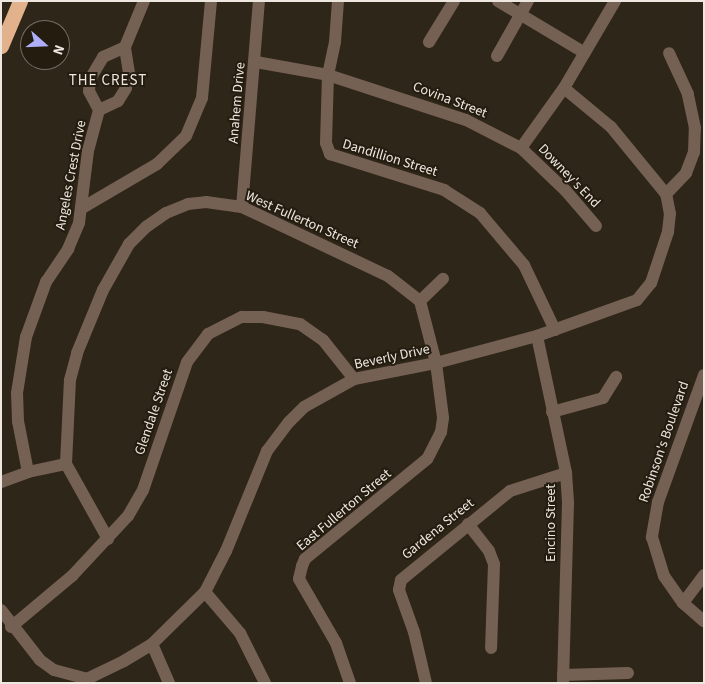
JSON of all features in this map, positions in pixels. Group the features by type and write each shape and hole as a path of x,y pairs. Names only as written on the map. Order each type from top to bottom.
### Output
{"highway":[{"path":"1,46 20,1"}],"street":[{"path":"125,47 144,1"},
{"path":"82,208 157,164 186,136 202,98 212,1"},
{"name":"Anahem Drive","path":"242,207 256,62 259,1"},
{"name":"Dandillion Street","path":"338,1 336,42 328,75 326,143 330,154 408,176 444,190 470,205 506,240 524,265 554,330"},
{"path":"429,42 454,1"},
{"path":"498,1 585,53"},
{"path":"497,56 528,1"},
{"path":"521,148 564,88 615,1"},
{"name":"Angeles Crest Drive","path":"28,472 18,421 20,365 46,282 74,237 82,208 88,151 99,110 89,92 90,79 103,57 125,47 129,73 126,88 118,101 99,110"},
{"path":"564,88 611,128 666,194 686,173 694,152 695,128 688,94 669,53"},
{"name":"Covina Street","path":"256,62 328,75 466,120 521,148"},
{"name":"Downey's End","path":"521,148 566,191 596,226"},
{"name":"Beverly Drive","path":"1,610 40,660 54,670 87,681 152,644 205,592 226,551 267,451 289,422 304,407 354,380 436,363 537,336 630,304 644,293 657,268 668,232 670,214 666,194"},
{"name":"West Fullerton Street","path":"66,464 70,380 76,353 103,290 129,244 166,213 188,204 206,202 242,207 371,266 420,301"},
{"path":"436,363 420,301 443,279"},
{"name":"Glendale Street","path":"12,626 72,576 128,516 143,490 187,362 197,345 219,326 242,317 263,317 300,324 324,340 354,380"},
{"name":"Encino Street","path":"537,336 566,473 568,503 563,679"},
{"name":"East Fullerton Street","path":"350,683 336,643 301,584 299,573 306,559 427,459 441,432 444,418 436,363"},
{"name":"Robinson's Boulevard","path":"704,375 658,502 652,537 664,576 683,603 704,621"},
{"path":"552,412 603,398 616,377"},
{"path":"1,482 28,472 66,464 108,539"},
{"name":"Gardena Street","path":"426,683 399,585 405,574 510,491 566,473"},
{"path":"468,524 489,551 494,564 491,648"},
{"path":"683,603 704,574"},
{"path":"205,592 240,633 265,683"},
{"path":"152,644 168,683"},
{"path":"563,679 628,673"}],"district":[{"name":"THE CREST","path":"108,81"}]}
